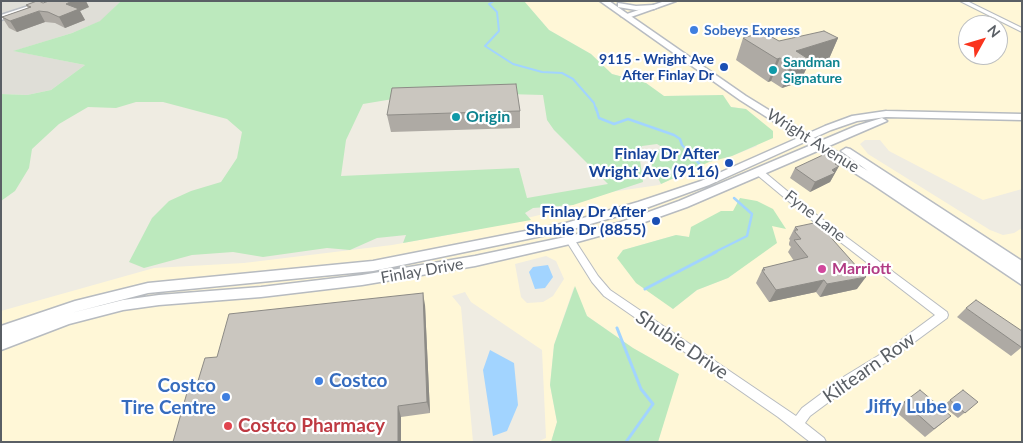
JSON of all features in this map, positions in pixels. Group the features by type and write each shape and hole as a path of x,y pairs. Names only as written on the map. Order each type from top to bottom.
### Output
{"main road":[{"path":"1,18 52,1"},
{"name":"Wright Avenue","path":"604,1 647,23 818,139 1022,268"},
{"path":"618,3 636,8 654,8"},
{"name":"Wright Avenue","path":"618,3 629,15 743,98 818,139 1022,280"},
{"path":"647,23 645,15 654,8"}],"street":[{"path":"629,15 673,1"},
{"path":"962,1 1022,30"},
{"path":"818,139 855,118 886,114 1022,117"},
{"path":"818,139 868,124 908,115"},
{"name":"Finlay Drive","path":"1,344 68,319 123,305 362,280 475,261 570,240 654,214 759,172 818,139"},
{"name":"Finlay Drive","path":"1,332 65,308 130,292 183,284 373,266 566,227 685,190 818,139"},
{"name":"Fyne Lane","path":"759,172 807,212 943,315"},
{"name":"Shubie Drive","path":"566,227 570,240 595,279 607,293 797,424 820,442"},
{"name":"Kiltearn Row","path":"797,424 806,412 943,315"}],"shaded area":[{"path":"1,1 121,1 101,21 72,33 14,51 85,65 51,90 27,95 1,94"},
{"path":"524,1 1022,1 1022,189 983,200 889,151 880,140 865,140 860,144 868,154 990,230 1003,235 1014,233 1022,228 1022,442 658,442 678,374 633,348 587,316 574,287 554,345 550,385 557,422 551,442 537,442 546,438 542,350 471,302 465,292 452,296 461,307 473,442 1,442 1,311 154,268 244,263 392,245 476,230 548,213 611,192 659,185 709,162 732,156 757,146 746,109 731,107 722,95 664,96 646,83 612,74 591,54 549,30","holes":["733,212 785,228 772,225 728,278 697,290 673,309 617,258 623,250 676,235 689,237","546,256 556,261 564,279 553,296 543,302 527,303 521,297 515,264"]}],"green space":[{"path":"121,1 524,1 549,30 591,54 612,74 646,83 664,96 723,95 731,107 746,109 773,131 773,138 732,156 709,162 661,184 652,166 652,154 662,147 657,144 642,146 640,160 643,182 573,205 533,208 525,213 531,220 403,243 406,235 377,238 350,250 327,248 263,257 233,252 192,255 144,268 129,262 152,218 169,201 191,191 221,182 237,158 242,132 227,119 163,102 136,102 116,108 88,107 59,124 32,149 29,168 15,191 1,201 1,94 27,95 51,90 85,65 13,51 72,33 100,21","holes":["435,92 543,95 547,120 554,130 608,184 527,198 519,168 341,176 346,140 363,104"]},
{"path":"740,198 757,201 773,209 786,229 772,226 777,243 728,278 697,290 673,309 636,283 617,258 623,250 676,235 689,237 691,227 721,211 733,211"},
{"path":"575,286 587,316 633,348 679,374 658,442 551,442 557,422 550,385 554,345"}],"water":[{"path":"548,265 553,277 545,288 535,289 529,272 533,267"},
{"path":"490,350 514,363 518,405 507,431 493,436 483,370"}],"building":[{"path":"37,1 43,3 49,1 72,1 66,4 79,9 59,17 48,12 39,11 10,21 2,17 31,7 26,5"},
{"path":"824,31 838,38 796,51 810,60 791,65 780,58 777,59 743,38 763,32 779,41"},
{"path":"516,84 520,111 387,115 392,88"},
{"path":"825,154 838,162 835,164 839,166 832,170 835,173 815,182 795,168"},
{"path":"814,223 826,232 866,277 827,284 824,280 776,290 762,270 765,270 763,268 808,257 794,240 801,239 795,232 795,230 798,230 795,227"},
{"name":"Costco","path":"423,293 427,402 398,406 398,442 173,442 190,382 198,381 205,358 217,357 229,314"},
{"path":"976,300 1022,331 1021,347 966,308"},
{"path":"920,390 951,416 934,429 904,402"},
{"path":"963,390 978,402 965,413 950,400"}],"waterway":[{"path":"494,1 489,4 497,12 499,31 485,46 513,64 542,72 562,73 573,79 594,103 596,110"},
{"path":"596,108 599,118 614,124 628,119 674,135 680,139 682,145 703,168"},
{"path":"713,253 747,236 752,214 734,198"},
{"path":"645,289 716,252"},
{"path":"617,328 641,389 653,404 626,442"}],"place":[{"name":"Sobeys Express","path":"694,30"},
{"name":"9115 - Wright Ave After Finlay Dr","path":"724,67"},
{"name":"Sandman Signature","path":"773,70"},
{"name":"Origin","path":"456,117"},
{"name":"Finlay Dr After Wright Ave (9116)","path":"729,163"},
{"name":"Finlay Dr After Shubie Dr (8855)","path":"656,221"},
{"name":"Marriott","path":"822,269"},
{"name":"Costco","path":"319,381"},
{"name":"Costco Tire Centre","path":"226,397"},
{"name":"Jiffy Lube","path":"957,407"},
{"name":"Costco Pharmacy","path":"228,426"}]}
